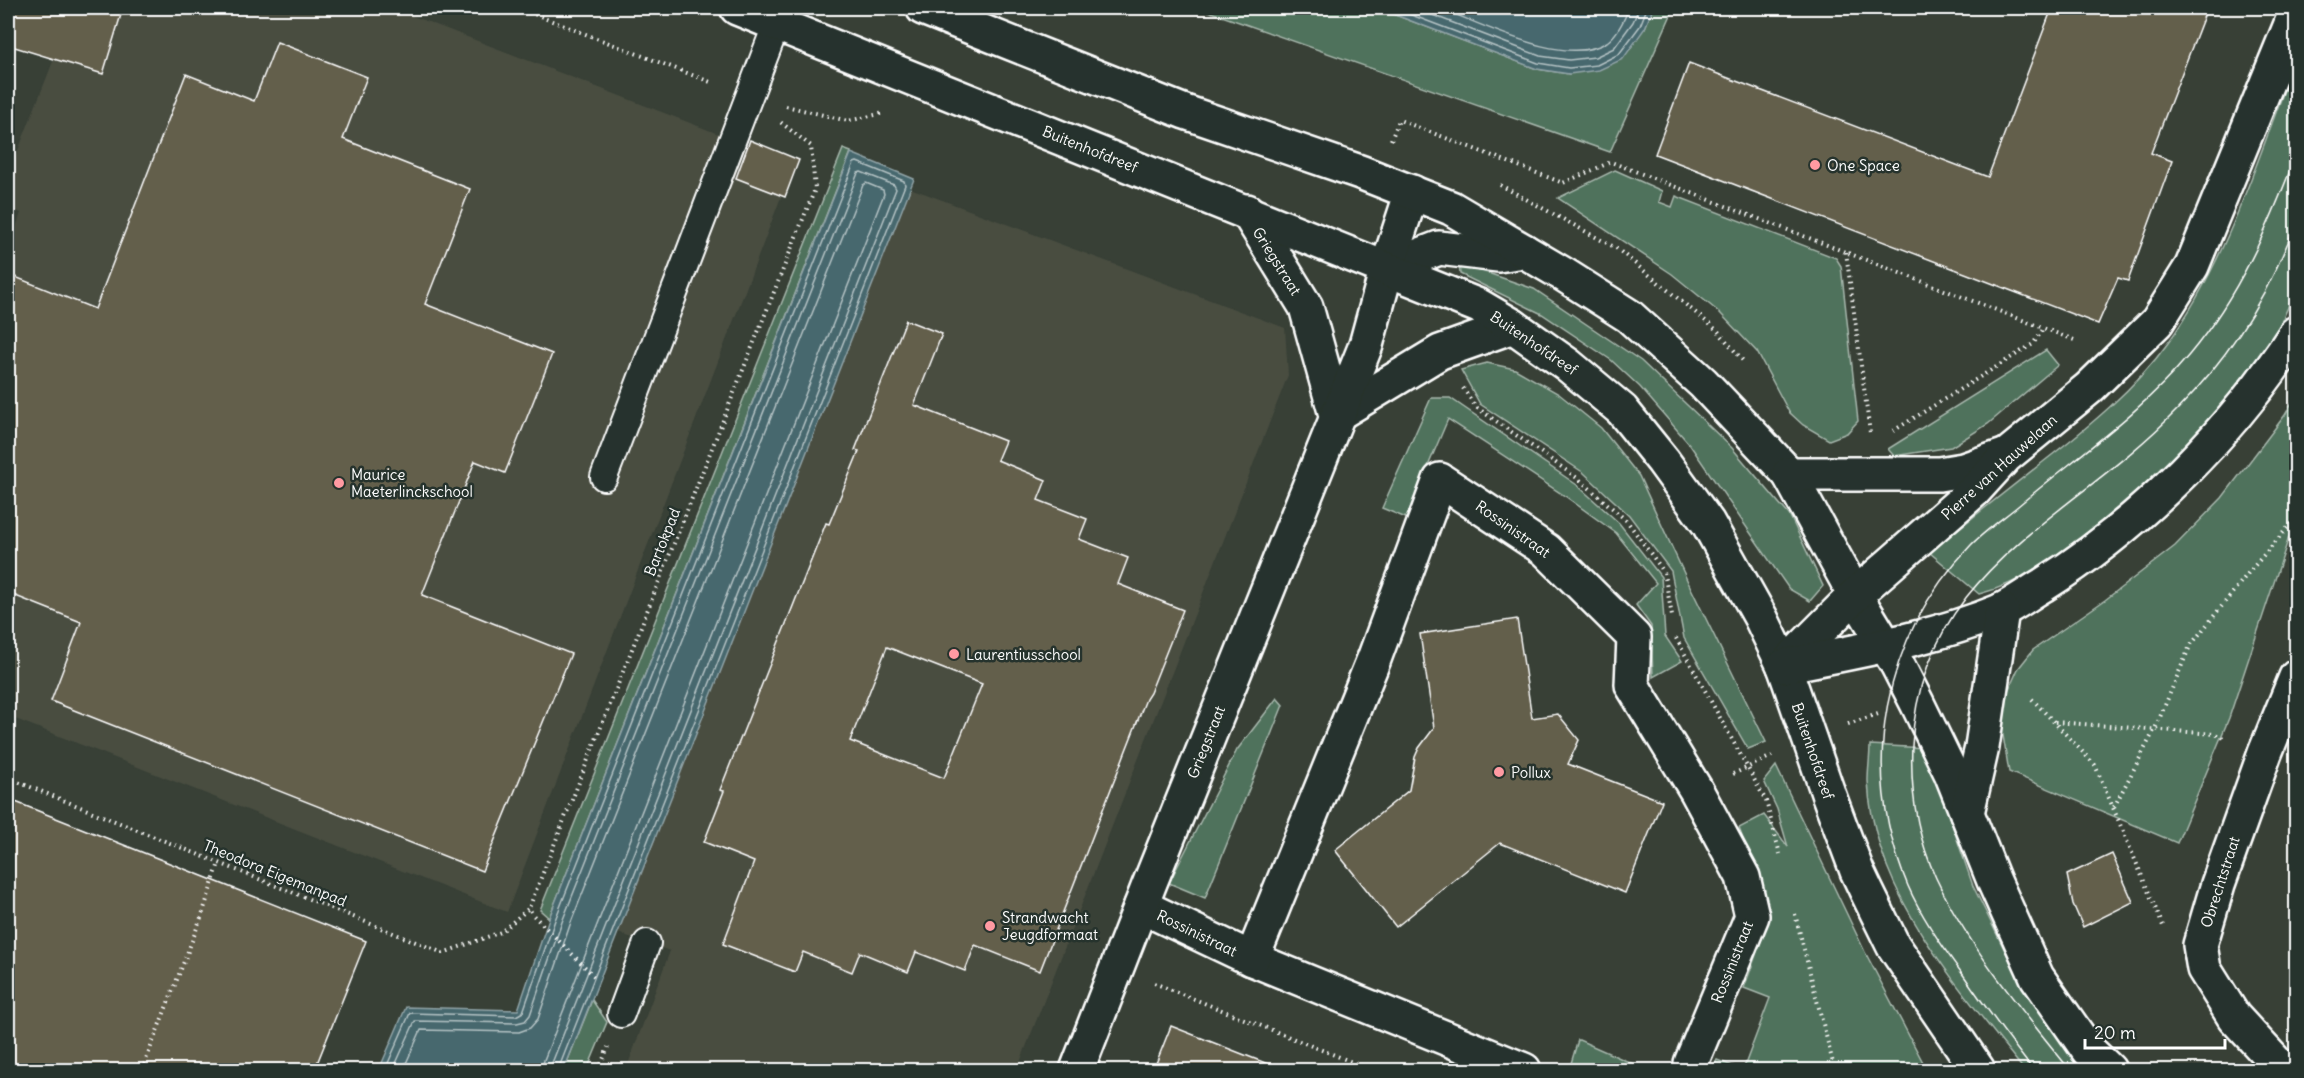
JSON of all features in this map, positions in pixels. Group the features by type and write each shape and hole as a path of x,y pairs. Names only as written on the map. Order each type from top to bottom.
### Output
{"street":[{"name":"Buitenhofdreef","path":"737,8 779,15 1247,212 1479,306 1513,326 1568,365 1622,410 1708,523 1761,618 1784,666 1861,881 1893,945 1978,1071"},
{"path":"923,8 1185,112 1360,172 1452,208 1629,316 1703,382 1789,474 1917,703 1951,773 1994,881 2037,977 2088,1050 2109,1071"},
{"name":"Pierre van Hauwelaan","path":"1784,666 1855,595 1975,490 2006,456 2089,388 2157,322 2192,266 2296,12"},
{"name":"Griegstraat","path":"1077,1071 1336,415 1366,345 1387,268 1412,192"},
{"name":"Griegstraat","path":"1247,212 1306,307 1336,415"},
{"path":"1387,268 1439,248 1498,255 1524,251"},
{"path":"1336,415 1440,352 1513,326"},
{"path":"1784,666 1884,646 2002,610 2075,564 2165,490 2232,419 2270,373 2296,333"},
{"path":"1789,474 1939,474 1964,470 2006,456"},
{"name":"Rossinistraat","path":"1252,959 1374,658 1440,480 1546,550 1634,638 1632,685 1696,790 1743,877 1752,916 1691,1063 1691,1071"},
{"path":"1967,813 1982,747 2002,610"},
{"name":"Obrechtstraat","path":"2283,1071 2234,1017 2204,969 2200,945 2218,884 2265,753 2296,677"},
{"name":"Rossinistraat","path":"1141,906 1252,959 1524,1071"}],"lane":[{"path":"604,477 779,15"},
{"path":"621,1014 647,943"}],"path":[{"name":"Bartokpad","path":"529,908 815,189 811,146 747,96"},
{"path":"1391,141 1399,120 1563,183 1611,162 2119,359"},
{"path":"1891,432 2033,344 2044,328"},
{"path":"2114,807 2155,729 2190,646 2296,518"},
{"path":"1991,685 2023,691 2095,765 2170,945 2200,945"},
{"path":"2054,722 2215,734 2265,753"},
{"name":"Theodora Eigemanpad","path":"8,778 443,953 501,932 529,908"},
{"path":"142,1071 202,915 219,863"},
{"path":"529,908 532,915 595,978"},
{"path":"1118,968 1372,1071"},
{"path":"1829,1071 1834,1067 1838,1071"}],"shaded area":[{"name":"Maurice Maeterlinckschool","path":"123,8 392,8 794,163 507,912 8,716 8,250 21,213 8,207 8,176 54,59 103,74"},
{"name":"Laurentiusschool","path":"910,188 1285,328 1288,375 1017,1070 626,1070 670,951 618,933"}],"green space":[{"path":"1199,8 1377,8 1537,69 1569,74 1645,28 1653,8 1674,8 1610,152"},
{"path":"2296,59 2296,287 2265,352 2222,409 2197,436 2144,485 2052,559 2017,580 1979,594 1929,552 2093,421 2125,392 2168,343 2189,311 2225,242"},
{"path":"843,149 851,152 549,918 540,910"},
{"path":"1615,170 1662,191 1659,202 1672,207 1676,196 1836,258 1841,266 1858,421 1847,433 1829,440 1803,425 1789,412 1757,352 1720,313 1672,274 1558,198"},
{"path":"1459,263 1534,289 1641,361 1732,448 1790,516 1823,586 1810,601 1789,589 1690,445 1640,387 1611,360 1542,314 1460,274"},
{"path":"2046,350 2058,365 1988,424 1951,447 1894,456 1888,449"},
{"path":"1487,363 1515,369 1559,394 1601,428 1639,476 1766,742 1748,749 1684,638 1671,571 1629,515 1584,473 1480,404 1461,370"},
{"path":"2296,395 2296,516 2229,718 2177,843 2009,772 1999,711 2018,669 2033,650 2105,600 2175,546 2222,498 2285,415"},
{"path":"1431,398 1450,398 1577,485 1619,523 1661,577 1665,636 1682,661 1653,677 1651,626 1636,605 1656,583 1616,533 1565,496 1448,419 1406,518 1382,508"},
{"path":"1277,698 1283,705 1205,898 1169,883 1237,750"},
{"path":"1870,745 1926,748 1973,886 2013,967 2057,1035 2086,1070 2024,1070 1947,972 1902,900 1885,862 1873,822 1868,781"},
{"path":"1776,766 1865,952 1927,1070 1743,1070 1770,998 1744,988 1770,916 1739,828 1764,815 1788,847 1777,809 1764,781"},
{"path":"592,1000 607,1022 587,1070 564,1070"},
{"path":"1579,1040 1647,1070 1569,1070"},
{"path":"1717,1060 1743,1070 1712,1070"}],"water":[{"path":"1377,8 1653,8 1645,28 1623,59 1599,70 1569,74 1537,69"},
{"path":"851,153 914,179 564,1070 379,1070 406,1007 518,1010 549,918"}],"building":[{"path":"8,8 123,8 103,74 8,45"},
{"name":"One Space","path":"2052,8 2207,8 2151,153 2172,161 2128,281 2118,278 2098,324 1655,154 1689,63 1988,177"},
{"path":"277,42 367,77 343,139 470,189 425,304 552,354 505,473 475,461 422,595 571,654 482,871 51,701 81,622 8,593 8,274 95,309 186,74 254,101"},
{"path":"750,140 799,160 785,197 736,178"},
{"path":"906,320 942,334 914,405 1005,441 997,460 1046,480 1038,500 1087,519 1079,539 1128,558 1118,584 1183,610 1040,971 975,945 965,971 916,952 908,972 860,952 852,972 803,952 795,972 723,944 754,862 704,842 724,791 720,790 826,523 829,524 859,451 855,450","holes":["887,647 982,684 944,778 850,741"]},
{"name":"Pollux","path":"1517,619 1532,718 1558,714 1579,740 1568,764 1662,801 1625,893 1500,843 1396,927 1335,850 1409,790 1415,757 1434,728 1420,634"},
{"path":"8,799 366,941 314,1071 8,1071"},
{"path":"2112,854 2133,902 2083,927 2073,904 2067,875"},
{"path":"1171,1026 1278,1068 1277,1071 1153,1071"}],"tram line":[{"path":"2033,1070 1926,921 1908,886 1893,841 1884,796 1882,751 1887,706 1899,663 1917,621 1941,582 1971,545 2129,416 2170,376 2207,332 2251,259 2296,155"},
{"path":"2070,1070 1980,954 1949,904 1929,862 1916,814 1912,780 1912,746 1921,685 1942,634 1971,591 2008,553 2136,449 2177,410 2214,368 2231,346 2261,298 2296,222"}],"place":[{"name":"One Space","path":"1815,165"},
{"name":"Maurice Maeterlinckschool","path":"339,483"},
{"name":"Laurentiusschool","path":"954,654"},
{"name":"Pollux","path":"1499,772"},
{"name":"Strandwacht Jeugdformaat","path":"990,926"}]}
